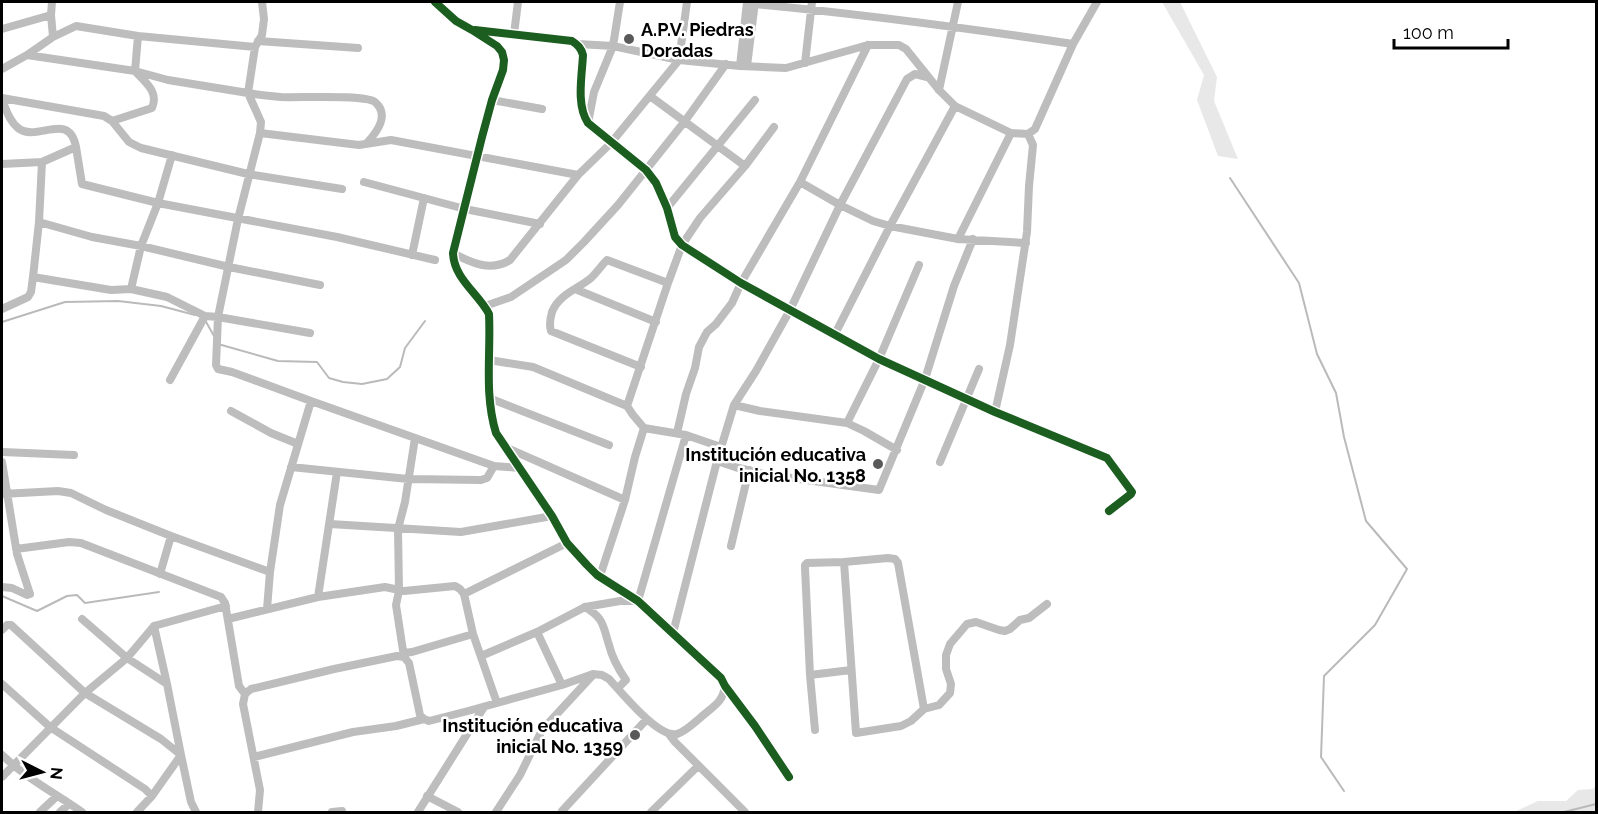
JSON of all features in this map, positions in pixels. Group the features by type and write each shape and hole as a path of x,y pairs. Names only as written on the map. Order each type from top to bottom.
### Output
{"street":[{"path":"52,2 53,37"},
{"path":"262,2 264,19 262,35 256,44 248,93 261,122 260,133 238,219 218,317 216,365 218,369 232,372 494,466 520,468"},
{"path":"435,2 451,18 497,46 504,60 453,253 455,269 489,314 489,398 496,433 552,516 567,543 600,576 638,601 722,678 725,686 789,777"},
{"path":"514,34 518,2"},
{"path":"588,123 594,92 613,46 620,2"},
{"path":"453,253 479,265 496,267 510,260 578,175 611,143 679,60 687,2"},
{"path":"743,66 753,2 812,5 1073,44"},
{"path":"939,90 958,2"},
{"path":"472,30 572,41 578,44 613,46 679,60 786,68 868,45 899,45 906,49 928,78 955,106 1011,133 1028,134 1035,129 1073,44 1097,2"},
{"path":"805,63 812,5"},
{"path":"2,29 51,15"},
{"path":"2,69 53,37 76,26 138,36 358,48"},
{"path":"112,122 152,108 155,101 153,91 135,71 138,36"},
{"path":"578,44 583,55 581,91 583,116 611,143 646,170 656,183 667,208 675,237 682,245 741,284 879,359 995,412 1107,458 1132,492 1109,511"},
{"path":"677,433 699,347 707,332 732,303 800,182 868,45"},
{"path":"27,55 135,71 168,80 248,93 280,97 371,100 380,109 382,118 380,126 367,143"},
{"path":"485,306 511,297 566,260 584,242 646,170 726,64"},
{"path":"673,633 717,461 734,405 790,310 840,205 907,79 915,74 928,78"},
{"path":"650,96 746,166"},
{"path":"2,99 104,116 129,142 141,148 249,174 342,189"},
{"path":"2,99 11,120 19,129 28,132 62,128 69,132 74,139 82,184 158,203 337,237 435,260"},
{"path":"492,99 542,109"},
{"path":"667,208 755,100"},
{"path":"834,334 955,106"},
{"path":"627,406 682,245 700,218 746,166 774,127"},
{"path":"260,133 359,145 391,140 578,175"},
{"path":"958,240 1011,133"},
{"path":"995,412 1010,345 1026,243 1033,145 1028,134"},
{"path":"2,164 42,162 76,147"},
{"path":"131,289 141,246 158,203 172,155"},
{"path":"2,309 28,297 31,292 39,222 42,162"},
{"path":"364,182 465,209 540,224"},
{"path":"800,182 840,205 873,221 890,226 958,240 1026,243"},
{"path":"412,255 424,198"},
{"path":"39,222 92,237 320,285"},
{"path":"717,461 749,470 879,490 925,380 954,286 973,239"},
{"path":"641,367 551,331 549,325 555,305 562,297 591,278 608,260 668,283"},
{"path":"847,423 879,359 919,265"},
{"path":"33,277 111,290 131,289 167,297 205,315 310,333"},
{"path":"575,289 656,322"},
{"path":"170,380 205,315"},
{"path":"489,360 533,367 627,406 644,428 686,435 722,447"},
{"path":"940,462 979,369"},
{"path":"489,398 609,445"},
{"path":"267,609 280,505 310,401"},
{"path":"734,405 760,411 847,423 897,450"},
{"path":"231,411 271,433 298,444"},
{"path":"600,576 625,500 644,428"},
{"path":"638,601 686,435"},
{"path":"416,438 398,529 399,591 396,605 404,655 409,663 420,715 429,721 562,685 593,674 602,675 657,728 669,734 745,813"},
{"path":"504,447 625,500"},
{"path":"2,453 74,455"},
{"path":"2,462 4,494 16,549 30,594 2,587"},
{"path":"291,467 408,479 481,480 487,478 494,466"},
{"path":"731,546 749,470"},
{"path":"318,597 337,472"},
{"path":"4,494 58,491 71,493 171,536 270,572"},
{"path":"330,524 461,532 552,516"},
{"path":"160,574 171,536"},
{"path":"16,549 69,542 81,543 221,597 226,606 239,686 245,694"},
{"path":"464,594 567,543"},
{"path":"815,730 810,675 805,565 807,563 895,559 898,563 924,709"},
{"path":"844,562 856,733 901,726 911,721 924,709 939,705 950,693 951,684 946,669 946,655 950,644 967,624 976,622 1005,631 1020,620 1029,618 1047,604"},
{"path":"228,619 318,597 384,587 399,591 455,586 464,594 473,634 497,703"},
{"path":"481,656 537,632 585,606 638,601"},
{"path":"2,777 85,693 127,658 154,626 226,606"},
{"path":"585,606 596,613 605,628 609,648 626,680 618,688"},
{"path":"82,619 127,658 167,684"},
{"path":"2,630 6,625 11,625 85,693 161,739 181,755"},
{"path":"154,626 190,802 196,813"},
{"path":"537,632 562,685"},
{"path":"258,813 260,790 243,704 245,694 250,689 404,655 473,634"},
{"path":"810,675 851,670"},
{"path":"496,813 520,775 542,730 593,674"},
{"path":"2,684 50,727 152,795"},
{"path":"669,734 678,734 704,715 720,701 724,695 725,686"},
{"path":"418,813 484,707"},
{"path":"254,757 353,732 396,726 424,719"},
{"path":"562,811 647,719"},
{"path":"2,755 13,766 82,813"},
{"path":"136,813 181,755"},
{"path":"651,813 698,766"},
{"path":"40,813 57,796"},
{"path":"427,796 458,813"},
{"path":"60,813 69,804"},
{"path":"332,813 342,811"}],"shaded area":[{"path":"1162,2 1180,2 1217,77 1214,101 1238,159 1218,156 1197,100 1204,75"},
{"path":"1596,785 1596,812 1514,812 1538,801 1566,801 1578,790 1593,789"}],"waterway":[{"path":"1230,178 1299,283 1317,354 1336,393 1344,437 1366,521 1407,569 1375,625 1324,676 1321,757 1344,791"},
{"path":"2,322 65,302 118,301 161,306 195,315"},
{"path":"205,320 214,336"},
{"path":"218,344 278,361 317,362 329,378 362,384 387,379 400,367 405,348 425,321"},
{"path":"2,596 37,611 67,596 77,595 85,603 159,592"},
{"path":"1564,812 1596,804"}],"cycle path":[{"path":"435,2 456,21 497,46 504,60 453,253 454,262 462,278 489,314 489,389 496,433 552,516 567,543 597,575 638,601 721,678 789,777"},
{"path":"475,30 574,42 583,55 581,99 584,116 588,123 646,170 656,183 667,208 675,237 682,245 741,283 879,359 995,412 1107,458 1132,492 1109,511"}],"place":[{"name":"A.P.V. Piedras Doradas","path":"629,39"},
{"name":"Institución educativa inicial No. 1358","path":"878,464"},
{"name":"Institución educativa inicial No. 1359","path":"635,735"}]}
